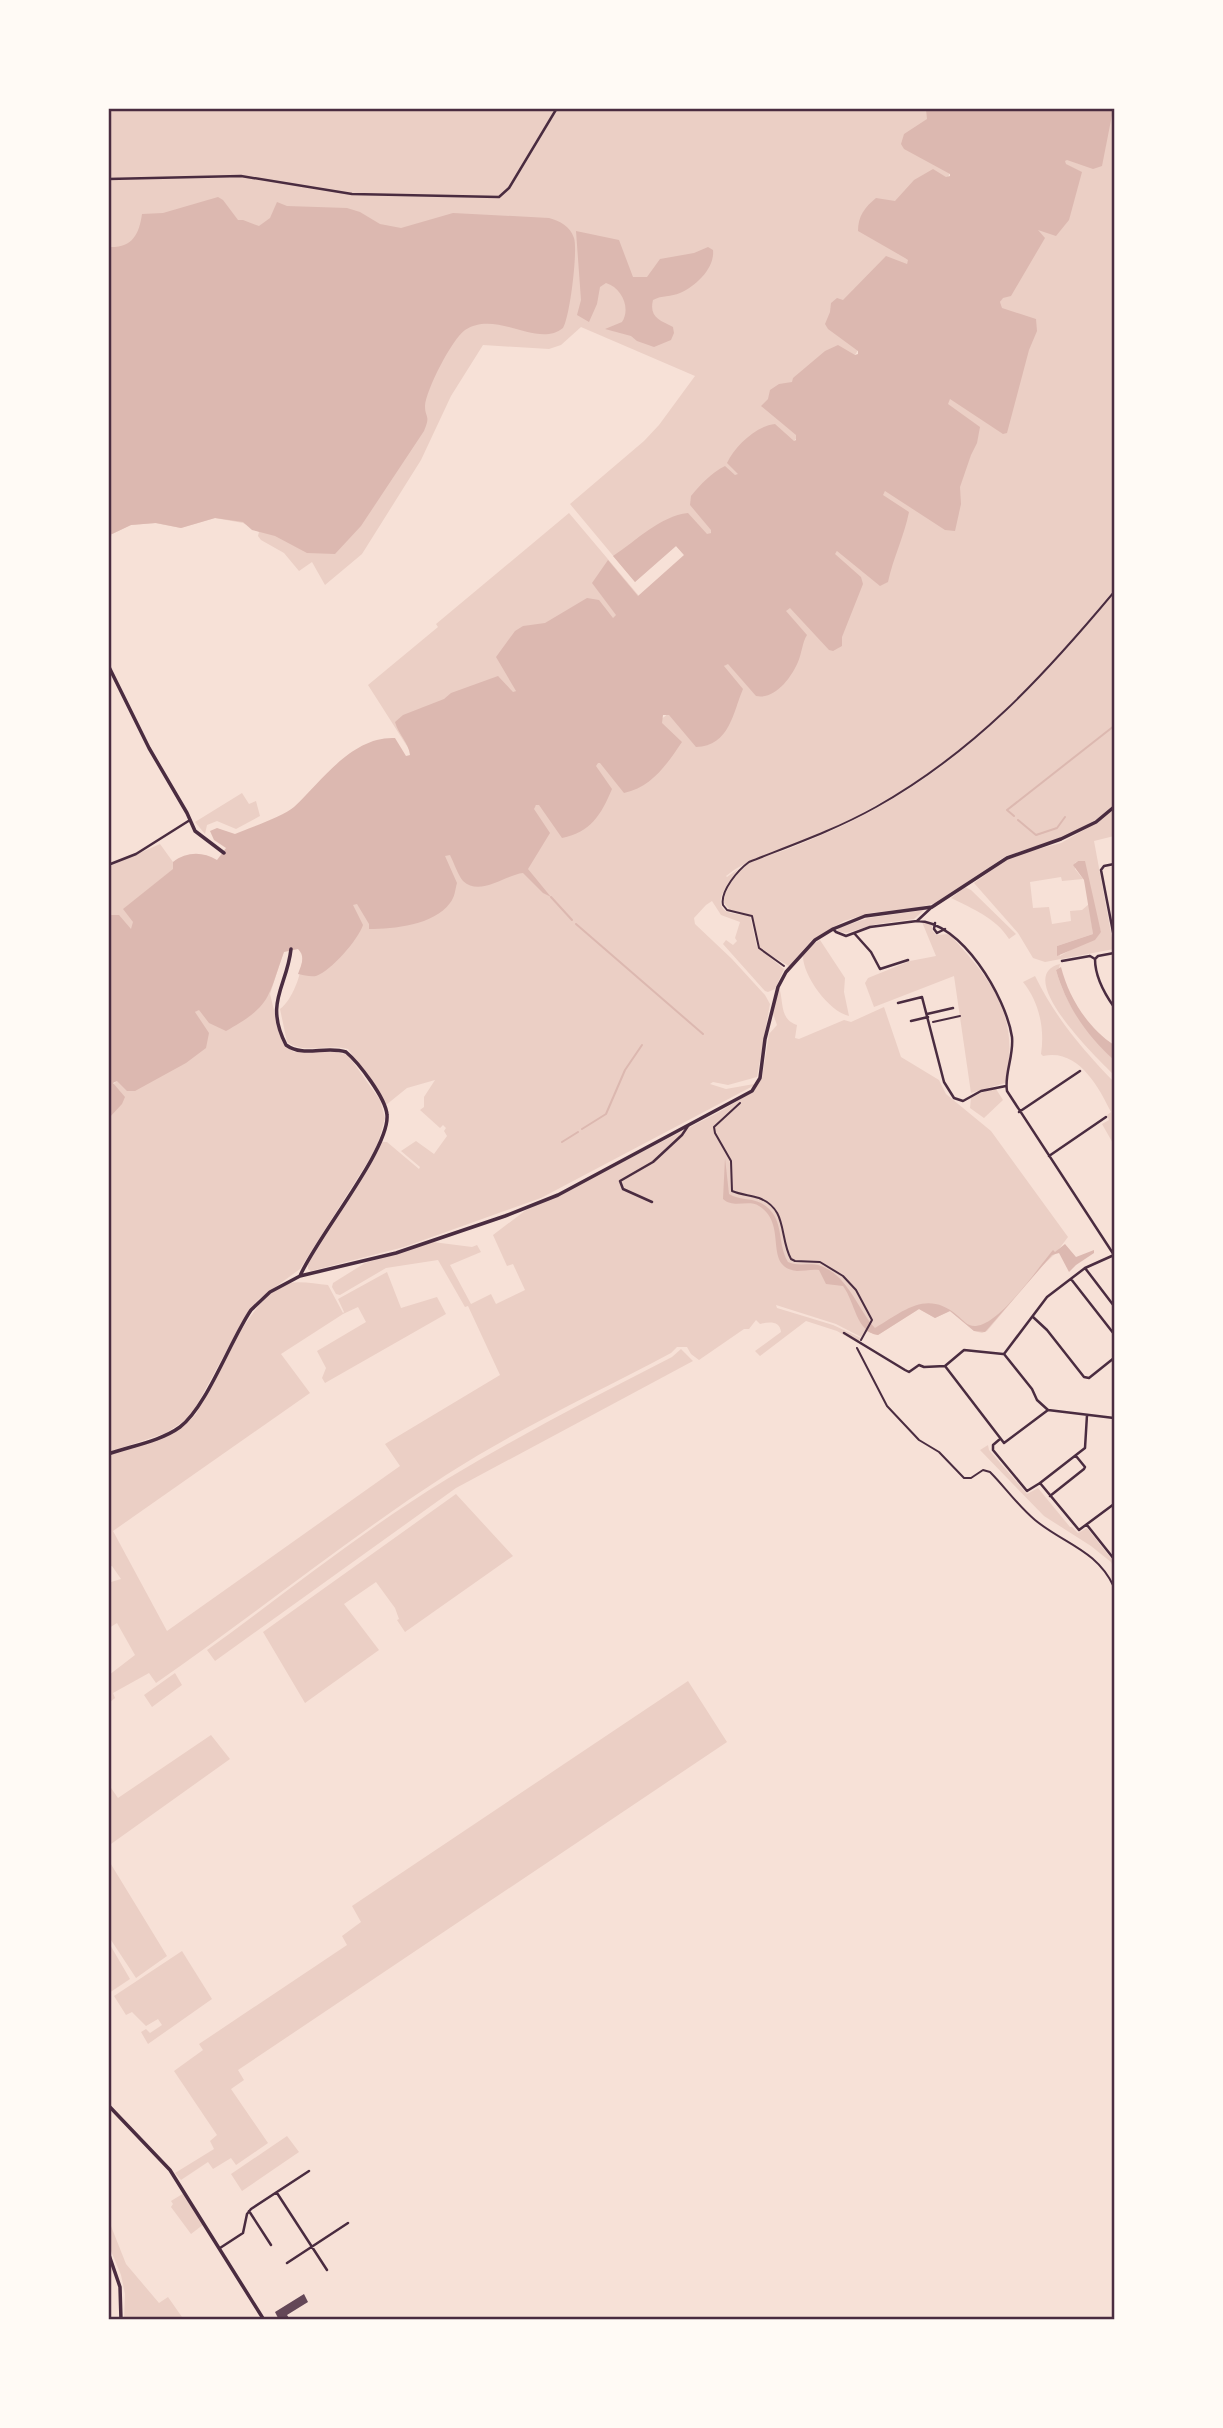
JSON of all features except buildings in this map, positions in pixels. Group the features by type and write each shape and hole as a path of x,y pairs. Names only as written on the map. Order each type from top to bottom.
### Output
{"street":[{"path":"108,178 241,176 352,194 499,197 505,194 557,108"},
{"path":"108,665 149,748 197,834 224,853"},
{"path":"917,921 932,907 1007,858 1061,839 1096,822 1115,807"},
{"path":"108,864 136,854 190,820"},
{"path":"1115,864 1104,866 1101,870 1115,937"},
{"path":"108,1454 166,1434 183,1425 197,1409 251,1310 270,1292 300,1276 396,1253 558,1195 743,1097 752,1091 760,1078 774,998 788,969 807,947 833,929 865,916 932,907"},
{"path":"833,929 842,935 880,925 917,921 935,923 981,968 1003,1007 1010,1026 1013,1048 1006,1086 1019,1112 1109,1243 1114,1255 1085,1268 1047,1297 1004,1354"},
{"path":"935,923 934,929 937,933 944,929"},
{"path":"854,933 871,952 880,969 908,960"},
{"path":"291,949 276,1006 286,1045 300,1051 338,1049 346,1052 379,1094 387,1114 370,1163 300,1276"},
{"path":"1095,959 1115,953"},
{"path":"1062,961 1090,956 1095,959"},
{"path":"1095,959 1098,979 1115,1007"},
{"path":"898,1003 922,997 944,1082 954,1098 963,1101 981,1091 1006,1086"},
{"path":"911,1021 953,1008"},
{"path":"1019,1112 1080,1071"},
{"path":"1049,1156 1106,1117"},
{"path":"652,1202 623,1189 620,1181 653,1162 688,1126"},
{"path":"1085,1268 1115,1306"},
{"path":"1072,1279 1115,1334"},
{"path":"1033,1317 1047,1330 1084,1377 1089,1378 1115,1358"},
{"path":"844,1333 909,1372 919,1365 945,1366 964,1350 1004,1354 1032,1389 1037,1400 1048,1410 1115,1418"},
{"path":"945,1366 1000,1439 1006,1443 1048,1410"},
{"path":"1000,1439 993,1445 993,1450 1027,1491 1085,1448 1087,1415"},
{"path":"1050,1496 1084,1469 1075,1455"},
{"path":"1040,1483 1079,1530 1115,1504"},
{"path":"1087,1525 1115,1559"},
{"path":"108,2105 170,2171 264,2319"},
{"path":"220,2248 243,2233 249,2211 309,2171"},
{"path":"277,2193 327,2270"},
{"path":"249,2211 271,2245"},
{"path":"288,2263 348,2222"},
{"path":"108,2252 120,2287 121,2319"}],"path":[{"path":"788,969 759,948 752,916 727,910 723,905 724,892 743,866 826,832 868,811 951,759 1019,700 1115,592"},
{"path":"929,1023 960,1016"},
{"path":"743,1097 715,1127 715,1133 731,1161 732,1192 757,1197 772,1205 782,1222 791,1259 820,1262 843,1276 856,1290 871,1318 857,1351 887,1406 919,1440 939,1452 964,1478 971,1478 983,1470 990,1472 1034,1519 1104,1567 1115,1587"}],"shaded area":[{"path":"109,109 976,109 923,232 858,351 779,460 734,510 685,556 676,546 635,582 570,504 644,441 695,376 581,327 561,345 549,349 483,345 451,396 421,460 362,554 325,585 312,562 299,571 284,553 261,540 259,532 243,523 215,518 181,528 155,523 131,525 112,534 109,542"},
{"path":"926,109 1113,110 1102,166 1093,169 1065,161 1082,172 1069,220 1056,236 1038,230 1045,238 1011,296 1000,302 1002,308 1036,319 1037,331 1029,350 1007,433 1003,434 950,399 948,404 980,427 977,443 960,487 961,504 955,531 945,530 885,491 883,495 909,512 888,582 880,586 837,551 835,554 861,577 863,584 842,637 842,646 833,651 829,650 790,608 786,611 807,635 795,668 787,681 776,691 770,695 756,696 728,664 724,666 743,689 733,717 716,741 696,747 669,715 663,715 662,723 682,742 651,780 624,793 598,763 596,766 612,789 604,807 588,827 562,838 539,805 536,805 534,809 550,833 528,869 551,897 543,893 523,873 485,886 470,885 461,878 450,855 445,856 457,883 453,898 443,910 413,924 369,929 369,924 357,904 353,905 363,925 336,962 316,976 298,974 302,955 298,949 284,952 266,999 252,1014 226,1031 209,1023 199,1010 195,1012 209,1033 206,1048 186,1063 135,1091 127,1091 117,1081 113,1083 125,1097 109,1118 109,915 119,915 131,929 133,922 123,909 173,869 173,862 194,854 217,860 226,848 214,840 210,831 217,828 235,834 283,814 294,807 339,762 365,744 379,739 395,738 406,756 410,755 395,722 403,715 444,699 451,693 498,676 513,692 516,691 496,657 515,631 523,626 545,623 587,598 599,600 613,618 616,615 592,583 608,560 638,596 684,555 676,546 635,582 613,556 658,524 688,513 707,534 711,533 690,505 691,496 699,487 725,466 735,475 738,474 727,463 741,444 761,429 775,424 796,440 796,435 761,406 768,399 770,390 779,384 792,382 793,378 825,351 838,345 855,355 858,354 858,351 825,324 831,303 837,298 843,300 886,256 907,264 908,260 858,231 858,226 863,212 876,198 895,201 914,180 933,169 946,177 950,176 904,149 901,144 904,134 927,119"},
{"path":"1084,109 1114,109 1114,590 1061,652 1005,710 944,761 911,785 866,811 808,839 751,861 726,876 738,869 721,898 723,908 731,913 750,916 757,947 784,969 775,989 765,991 723,944 726,940 733,945 737,941 735,938 740,922 721,915 712,901 694,918 695,924 732,959 770,1004 757,1077 728,1085 713,1082 710,1084 726,1089 754,1084 753,1086 541,1198 404,1247 311,1271 308,1269 308,1263 382,1142 387,1142 419,1169 420,1167 401,1151 416,1141 434,1154 447,1136 443,1125 440,1128 420,1110 424,1107 424,1097 435,1080 407,1088 386,1105 348,1049 301,1048 287,1042 280,1009 297,984 302,953 353,904 535,806 664,717 724,666 837,551 883,493 949,400 1037,231"},
{"path":"218,197 238,220 259,226 270,218 277,202 287,206 347,208 380,224 401,228 453,213 549,218 564,225 574,238 573,283 563,328 553,333 541,334 490,324 465,330 447,354 430,389 425,406 427,419 424,431 361,526 335,554 307,553 275,536 252,530 243,522 215,518 181,528 156,523 131,525 109,533 109,247 129,243 133,239 142,214 163,213"},
{"path":"576,231 619,240 633,277 647,277 660,259 694,253 708,247 713,250 708,270 692,286 680,293 653,300 654,314 659,320 673,327 671,340 654,347 631,336 605,329 622,322 626,311 617,289 606,283 600,287 597,304 589,322 577,315 581,300"},
{"path":"569,513 639,596 513,693 412,754 368,685 438,627 436,624"},
{"path":"1114,593 1114,805 1099,818 1062,838 1006,856 936,903 870,913 844,921 812,940 789,966 760,949 752,915 730,910 724,903 729,887 740,871 757,859 810,840 864,815 944,764 1005,713 1033,685"},
{"path":"242,793 249,804 256,801 260,816 236,829 217,821 207,825 205,834 195,822"},
{"path":"1114,809 1114,836 1094,841 1114,949 1045,962 1033,958 1018,933 974,883 1011,856 1061,843","holes":["1078,861 1101,932 1060,956 1057,946 1093,934 1089,904 1082,910 1070,911 1071,921 1052,924 1049,907 1033,908 1030,882 1061,877 1062,881 1083,879 1075,869 1075,863"]},
{"path":"160,844 173,862 174,869 149,889 161,905 108,949 108,867"},
{"path":"1078,861 1085,861 1101,932 1095,940 1057,956 1057,946 1093,934 1084,880 1073,865"},
{"path":"965,887 1016,934 1009,939 991,920 951,898"},
{"path":"924,910 914,919 877,924 846,933 837,931 868,918"},
{"path":"922,922 932,923 932,930 936,935 949,934 978,967 999,1001 1009,1038 1005,1083 971,1093 954,976 874,1007 865,983 868,978 910,961 936,956"},
{"path":"820,940 845,978 844,992 849,1016 833,1008 825,1000 807,972 803,955 807,948"},
{"path":"284,951 270,994 281,1039 284,1045 294,1052 336,1052 348,1055 380,1100 385,1118 378,1143 300,1269 259,1299 247,1313 193,1412 166,1433 109,1452 109,1088 195,1012"},
{"path":"1060,964 1056,970 1066,996 1087,1030 1114,1060 1114,1075 1077,1036 1052,1000 1046,984 1048,972"},
{"path":"1061,967 1069,990 1081,1011 1096,1030 1114,1045 1114,1060 1086,1030 1071,1007 1056,970"},
{"path":"1035,976 1070,1032 1114,1082 1114,1145 1102,1124 1109,1120 1107,1115 1111,1112 1093,1080 1076,1063 1066,1058 1041,1054 1039,1016 1033,998 1023,982"},
{"path":"779,987 783,1009 787,1019 797,1025 795,1038 799,1039 844,1020 851,1022 884,1007 901,1057 939,1080 946,1094 991,1131 1068,1237 987,1331 974,1331 950,1311 935,1318 919,1309 878,1335 865,1331 861,1337 836,1324 776,1305 777,1308 833,1325 861,1338 858,1343 837,1331 806,1321 760,1356 755,1351 781,1332 776,1324 760,1324 756,1320 749,1329 744,1329 699,1360 687,1347 677,1347 671,1353 473,1458 372,1525 156,1683 149,1673 113,1693 115,1698 109,1703 109,1675 135,1655 117,1623 109,1628 109,1587 111,1582 121,1579 112,1566 109,1567 109,1455 167,1435 187,1423 196,1414 248,1319 276,1289 290,1283 328,1285 343,1313 338,1299 387,1272 401,1308 437,1297 446,1314 325,1383 322,1378 326,1368 317,1351 366,1322 358,1307 281,1354 310,1393 113,1531 167,1631 400,1466 385,1444 500,1375 468,1306 465,1307 438,1260 386,1268 340,1295 336,1294 333,1283 365,1263 433,1242 472,1247 477,1245 481,1252 450,1265 471,1304 491,1294 496,1304 525,1290 513,1264 507,1266 493,1235 526,1210 719,1112 754,1091 762,1078 769,1034 777,1025 772,1011"},
{"path":"996,1089 1003,1100 984,1118 970,1108 971,1098"},
{"path":"725,1158 729,1194 757,1201 769,1209 777,1223 788,1262 821,1266 839,1277 875,1328 906,1310 926,1303 947,1308 971,1325 986,1323 1007,1306 1053,1250 1055,1252 1065,1244 1076,1257 1094,1250 1094,1253 1069,1272 1059,1253 1052,1255 985,1332 974,1331 950,1311 935,1318 919,1309 878,1335 871,1333 860,1322 843,1286 826,1284 819,1270 797,1271 787,1268 781,1262 773,1224 768,1214 759,1206 732,1203 723,1199"},
{"path":"681,1349 693,1361 456,1488 215,1661 207,1650 355,1540 447,1479 672,1357"},
{"path":"988,1445 989,1450 1027,1494 1038,1488 1070,1527 1078,1533 1087,1528 1114,1562 1114,1568 1111,1562 1091,1546 1044,1516 980,1450"},
{"path":"456,1494 513,1556 405,1632 397,1620 399,1619 395,1608 376,1582 344,1604 379,1650 305,1703 263,1632"},
{"path":"175,1673 182,1685 152,1707 144,1695"},
{"path":"688,1681 727,1742 238,2070 244,2080 231,2089 268,2143 236,2165 231,2158 213,2169 208,2162 181,2180 175,2173 214,2149 210,2141 217,2135 174,2071 203,2050 199,2044 347,1945 342,1936 361,1922 352,1906"},
{"path":"211,1735 230,1759 111,1844 108,1841 109,1785 118,1798"},
{"path":"109,1861 167,1956 136,1978 109,1937"},
{"path":"109,1943 130,1979 108,1993"},
{"path":"182,1951 212,1999 148,2044 141,2032 146,2029 150,2033 162,2025 158,2019 146,2026 132,2012 126,2015 114,1996"},
{"path":"287,2136 299,2152 242,2191 231,2174"},
{"path":"184,2193 204,2224 191,2234 171,2207 171,2201"},
{"path":"109,2221 126,2264 159,2303 168,2297 182,2317 124,2319 125,2294 121,2275 109,2246"}],"waterway":[{"path":"1014,816 1007,810 1114,726"},
{"path":"1018,820 1036,835 1057,828 1065,817"},
{"path":"551,897 572,920"},
{"path":"576,924 703,1034"},
{"path":"582,1129 606,1114 625,1070 642,1045"},
{"path":"562,1142 578,1132"}]}
